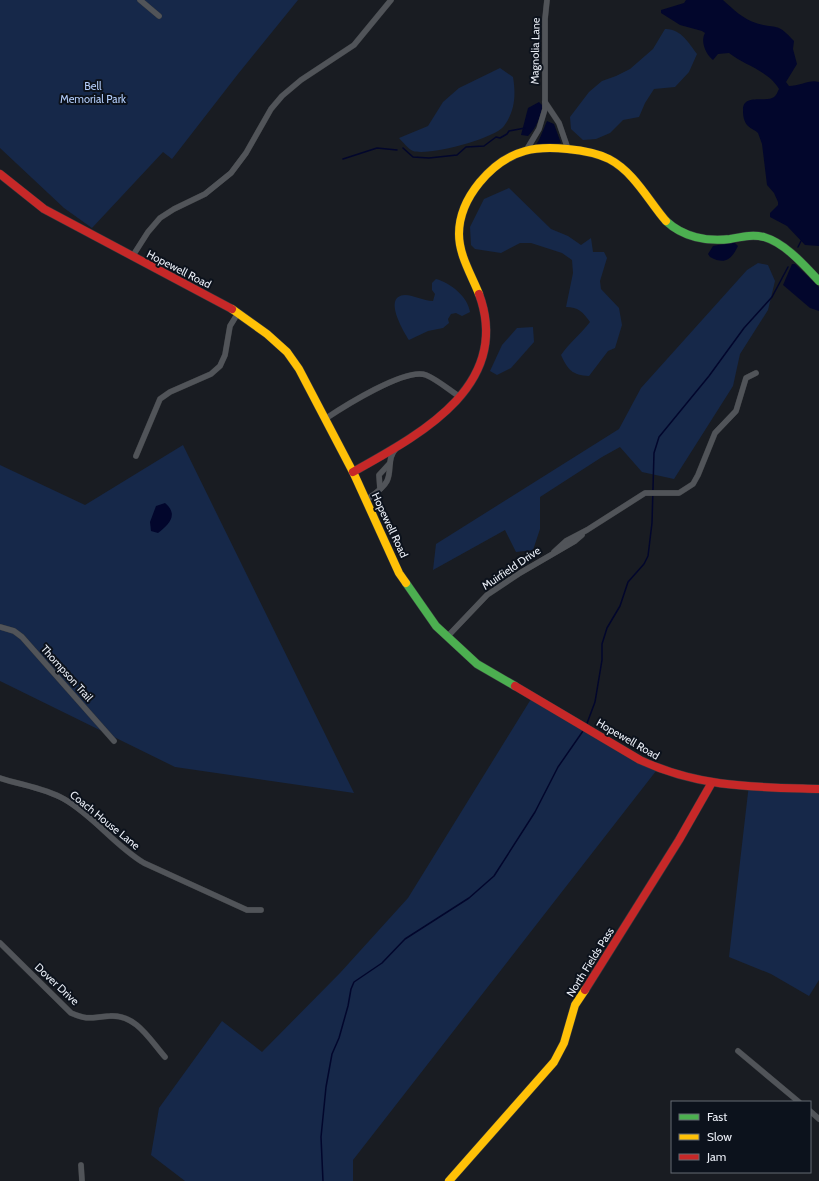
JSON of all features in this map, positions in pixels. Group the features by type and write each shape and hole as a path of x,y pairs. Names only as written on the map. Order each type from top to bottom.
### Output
{"street":[{"path":"140,0 159,16"},
{"path":"132,257 148,232 160,218 174,209 205,194 231,173 246,153 271,109 282,96 301,80 354,45 391,0"},
{"name":"Magnolia Lane","path":"527,149 539,129 545,109 545,19 547,0"},
{"path":"545,102 559,123 568,149"},
{"path":"353,472 400,444 444,415 460,397 477,370 485,347 486,320 459,242 460,215 473,191 489,172 527,149 568,149 597,155 616,163 634,178 663,219 682,233 703,238 725,239 749,235 769,239 790,254 819,281"},
{"name":"Hopewell Road","path":"0,174 28,198 40,206 238,313 256,325 287,352 299,369 353,472 409,590 423,610 447,637 471,659 485,669 640,760 666,772 689,780 711,784 819,789"},
{"path":"136,456 160,399 170,392 211,374 220,366 223,360 230,326 238,313"},
{"path":"325,419 369,393 415,373 425,375 460,397"},
{"name":"Muirfield Drive","path":"447,637 487,595 554,552 566,541 587,530 645,493 679,493 693,484 715,433 736,411 746,378 756,373"},
{"path":"366,500 387,482 392,454 400,444"},
{"path":"380,489 379,475 390,464"},
{"name":"Thompson Trail","path":"0,627 14,631 22,637 114,741"},
{"name":"Coach House Lane","path":"0,778 63,798 126,851 144,863 247,910 261,910"},
{"name":"North Fields Pass","path":"449,1181 554,1062 564,1043 576,1005 679,840 711,784"},
{"name":"Dover Drive","path":"0,943 71,1013 84,1019 110,1016 123,1017 135,1023 165,1057"},
{"path":"738,1051 798,1101"},
{"path":"811,1113 819,1119"},
{"path":"81,1165 82,1181"}],"green space":[{"name":"Bell Memorial Park","path":"0,0 298,0 172,159 163,152 92,228 64,208 0,148"},
{"path":"665,29 675,31 684,37 697,54 689,72 675,87 654,89 645,103 639,117 623,120 610,133 596,139 583,140 571,129 570,117 589,92 602,81 630,69 653,49"},
{"path":"500,68 513,77 514,103 508,120 498,131 475,141 461,145 446,149 421,152 411,150 399,138 428,126 443,102 459,88"},
{"path":"509,188 551,229 568,236 581,245 591,238 593,252 604,252 607,258 600,281 601,289 619,308 622,325 615,348 608,351 589,376 571,371 561,355 590,322 580,311 574,308 566,307 573,273 572,260 562,253 531,243 520,243 501,253 475,249 471,245 470,227 484,199"},
{"path":"758,263 768,265 775,281 768,310 740,354 733,386 674,479 642,472 620,447 540,497 540,529 533,550 516,552 505,530 433,570 436,544 619,429 641,388 747,270"},
{"path":"436,279 458,291 469,306 470,312 462,316 456,313 451,314 448,319 449,323 443,328 428,331 409,340 396,315 395,301 398,297 405,295 433,301 435,294 432,290 432,283"},
{"path":"533,327 534,342 511,368 497,375 490,371 502,345 517,328"},
{"path":"183,445 354,793 175,767 0,681 0,465 85,505"},
{"path":"531,699 656,771 353,1160 353,1181 185,1181 151,1155 159,1108 222,1021 262,1052 340,973 408,898"},
{"path":"749,784 819,793 819,980 809,996 771,974 729,957"}],"shaded area":[{"path":"686,0 723,0 738,13 751,21 780,28 794,41 793,49 797,64 786,82 789,86 812,81 819,82 819,246 805,245 787,226 770,217 770,213 778,205 778,202 774,193 767,185 762,144 758,133 748,126 744,119 743,111 746,102 749,100 772,98 776,95 779,89 769,77 729,53 718,54 713,60 704,48 703,40 705,33 680,25 661,13 661,10 684,3"},
{"path":"539,102 543,106 539,119 528,136 521,135 528,108"},
{"path":"547,121 554,124 561,143 552,146 535,146 539,140"},
{"path":"734,242 738,246 733,255 727,260 720,261 710,257 708,254 713,246"},
{"path":"792,264 795,264 819,287 819,311 810,308 783,285"},
{"path":"165,503 169,507 172,515 169,523 158,533 151,531 150,522 156,506"}],"waterway":[{"path":"403,148 413,157 429,158 457,155 466,147 484,146 496,137 500,138 509,131 525,128"},
{"path":"343,159 377,148 397,150"},
{"path":"798,247 801,241"},
{"path":"586,726 595,702 602,660 602,644 607,628 620,606 628,582 644,564 648,556 652,523 654,453 659,437 709,376 744,328 772,297 788,267"},
{"path":"323,1181 321,1137 326,1087 332,1054 339,1038 354,982 382,963 405,939 469,898 494,876 535,812 558,767 583,731"}],"traffic: fast":[{"path":"666,221 688,235 704,239 721,240 755,236 772,240 794,255 819,281"},
{"path":"406,583 436,626 477,664 515,686"}],"traffic: slow":[{"path":"479,294 461,249 459,234 460,220 471,194 480,182 501,163 525,151 544,148 579,150 609,159 626,171 666,221"},
{"path":"232,309 267,334 287,352 299,369 354,474 399,573 406,583"},
{"path":"449,1181 554,1062 564,1043 575,1005 585,990"}],"traffic: jam":[{"path":"0,174 44,209 232,309"},
{"path":"353,472 379,458 431,424 454,404 471,381 483,355 486,327 479,294"},
{"path":"515,686 640,760 662,769 684,776 728,784 772,788 819,789"},
{"path":"585,990 679,840 711,784"}]}
